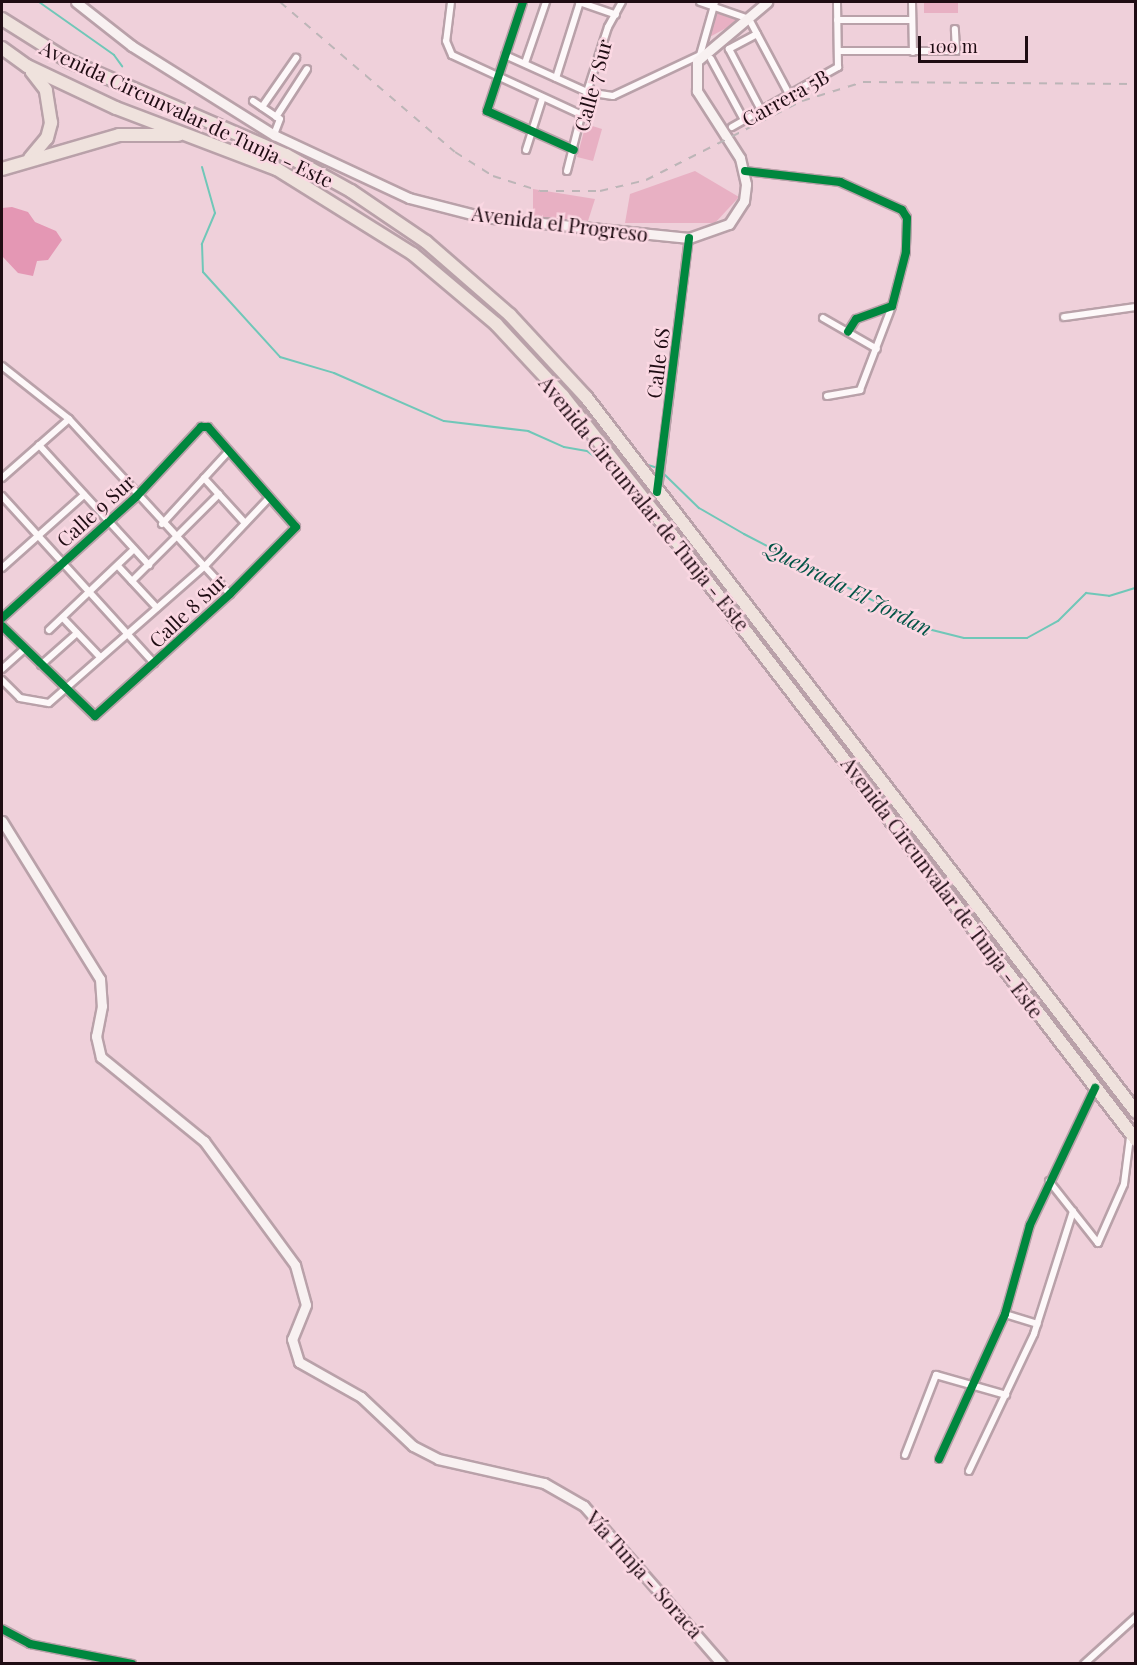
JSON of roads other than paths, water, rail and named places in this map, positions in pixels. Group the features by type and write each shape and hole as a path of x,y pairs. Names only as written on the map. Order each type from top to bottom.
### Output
{"highway":[{"name":"Avenida Circunvalar de Tunja - Este","path":"3,20 104,78 286,155 351,191 426,242 510,315 586,397 1136,1112"},
{"name":"Avenida Circunvalar de Tunja - Este","path":"2,48 27,66 116,108 209,141 277,169 341,205 413,254 503,332 563,396 654,512 1133,1137"},
{"path":"27,66 46,90 51,123 47,138 27,161"},
{"path":"2,169 119,135 159,133 209,141"}],"main road":[{"name":"Avenida el Progreso","path":"75,2 132,46 274,135 409,198 483,217 689,238 718,231 738,213 744,201 745,171"},
{"path":"745,171 696,91 694,69 700,55 749,19 767,2"},
{"name":"Vía Tunja - Soracá","path":"2,821 100,979 102,1006 96,1036 101,1057 204,1142 295,1265 304,1284 306,1305 292,1339 299,1362 361,1397 414,1446 438,1459 544,1483 576,1500 606,1528 722,1664"}],"street":[{"path":"451,2 447,49 497,78 584,116"},
{"path":"523,2 487,111 531,133 574,150"},
{"path":"525,63 546,2"},
{"path":"556,78 580,2 616,15"},
{"name":"Calle 7 Sur","path":"567,171 584,116 587,92 622,2"},
{"path":"700,2 714,4 749,19 789,94"},
{"path":"837,2 838,51 956,51 956,28"},
{"path":"912,2 913,52"},
{"path":"505,55 587,92 613,96 700,55 714,4"},
{"path":"837,20 911,20"},
{"path":"756,34 729,49 761,110"},
{"name":"Carrera 5B","path":"732,127 838,67 838,51"},
{"path":"262,107 296,58"},
{"path":"711,59 744,120"},
{"path":"276,117 307,69"},
{"path":"526,150 542,99"},
{"path":"253,101 276,117 281,124 274,135"},
{"path":"745,171 840,182 902,210 909,229 892,306 860,390 827,396"},
{"name":"Calle 6S","path":"657,492 689,238"},
{"path":"848,332 856,319 892,306"},
{"path":"1064,317 1136,307"},
{"path":"823,318 877,349"},
{"path":"2,366 69,419 136,497 230,594"},
{"path":"2,478 69,419"},
{"name":"Calle 9 Sur","path":"2,618 61,562 136,497 198,429 208,427 228,452"},
{"path":"39,445 149,565"},
{"path":"2,680 20,698 49,703 204,567 269,498 228,452 162,524"},
{"path":"204,478 245,523"},
{"path":"132,581 177,540 219,494"},
{"path":"2,568 84,495"},
{"path":"2,496 154,663"},
{"name":"Calle 8 Sur","path":"64,690 93,716 98,715 230,594 296,527 269,498"},
{"path":"49,630 134,549"},
{"path":"118,566 157,608"},
{"path":"63,618 100,657"},
{"path":"2,626 64,690"},
{"path":"41,665 77,633"},
{"path":"2,669 24,649"},
{"path":"939,1459 976,1386 1005,1314 1030,1225 1095,1088"},
{"path":"1049,1181 1098,1243 1124,1184 1133,1137"},
{"path":"969,1471 1037,1324 1072,1211"},
{"path":"1005,1314 1037,1324"},
{"path":"905,1455 936,1375 1006,1395"},
{"path":"1083,1664 1136,1617"},
{"path":"2,1629 30,1644 132,1664"}],"waterway":[{"path":"39,2 114,55 122,66"},
{"path":"202,167 215,213 202,244 203,272 280,357 334,373 444,421 528,431 564,447 587,451 607,466"},
{"path":"648,465 658,468"},
{"name":"Quebrada El Jordan","path":"664,474 699,508 744,534 928,629 964,638 1027,638 1058,621 1086,593 1109,596 1136,588"}],"railway":[{"path":"280,2 455,152 493,176 540,191 600,191 646,180 802,101 863,82 1136,84"}]}
